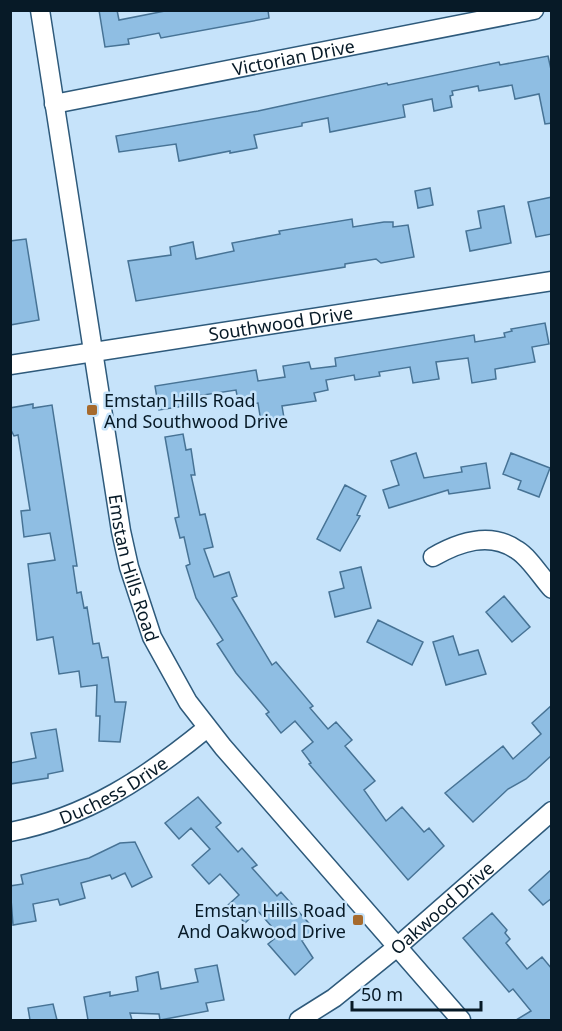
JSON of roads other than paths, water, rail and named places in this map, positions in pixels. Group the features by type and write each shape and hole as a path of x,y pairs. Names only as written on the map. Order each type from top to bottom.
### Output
{"street":[{"name":"Emstan Hills Road","path":"40,10 121,531 139,603 168,670 207,728 461,1020"},
{"name":"Victorian Drive","path":"54,104 534,10"},
{"name":"Southwood Drive","path":"10,365 552,281"},
{"path":"434,557 453,545 491,538 518,550 552,589"},
{"name":"Duchess Drive","path":"10,832 63,818 120,792 147,776 207,728"},
{"name":"Oakwood Drive","path":"299,1020 334,999 552,811"}],"place":[{"name":"Emstan Hills Road And Southwood Drive","path":"92,410"},
{"name":"Emstan Hills Road And Oakwood Drive","path":"358,920"}]}
